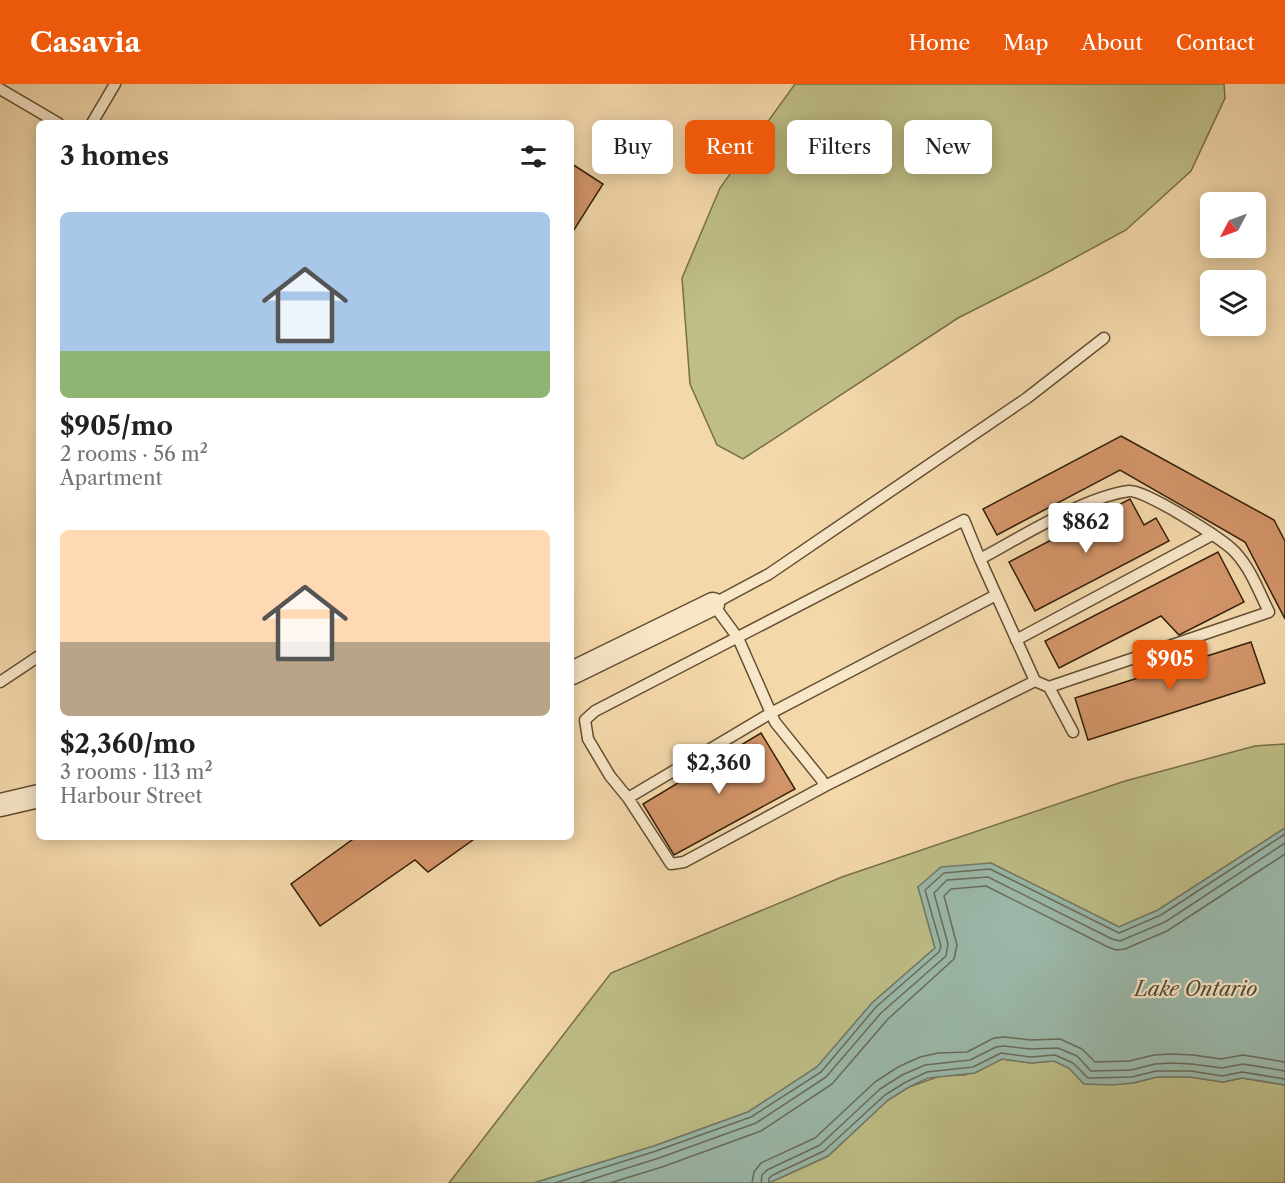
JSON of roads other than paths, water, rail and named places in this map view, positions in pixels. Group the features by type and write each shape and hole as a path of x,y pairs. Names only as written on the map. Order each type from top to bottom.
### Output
{"street":[{"path":"574,672 713,604"},
{"path":"0,805 36,797"}],"lane":[{"path":"94,120 115,84"},
{"path":"0,89 53,120"},
{"path":"825,786 776,722 738,638 713,604 769,574 1027,398 1104,338"},
{"path":"980,559 1078,507 1110,495 1132,490 1192,520 1235,552 1251,574 1269,612 1049,687"},
{"path":"1035,681 825,786 684,862 671,864 628,798 610,776 588,739 585,720 595,711 964,520 1035,681 1049,687 1073,732"},
{"path":"1016,640 1212,535"},
{"path":"628,798 771,713 996,595"},
{"path":"0,682 36,658"}],"water":[{"name":"Lake Ontario","path":"1285,828 1285,1085 1242,1078 1223,1082 1190,1077 1157,1077 1113,1085 1084,1084 1069,1068 1054,1061 1031,1063 1002,1059 975,1073 928,1078 909,1087 888,1100 828,1156 769,1183 534,1183 654,1146 748,1112 817,1067 872,1003 935,948 918,887 941,867 991,863 1119,927 1158,910"}]}
